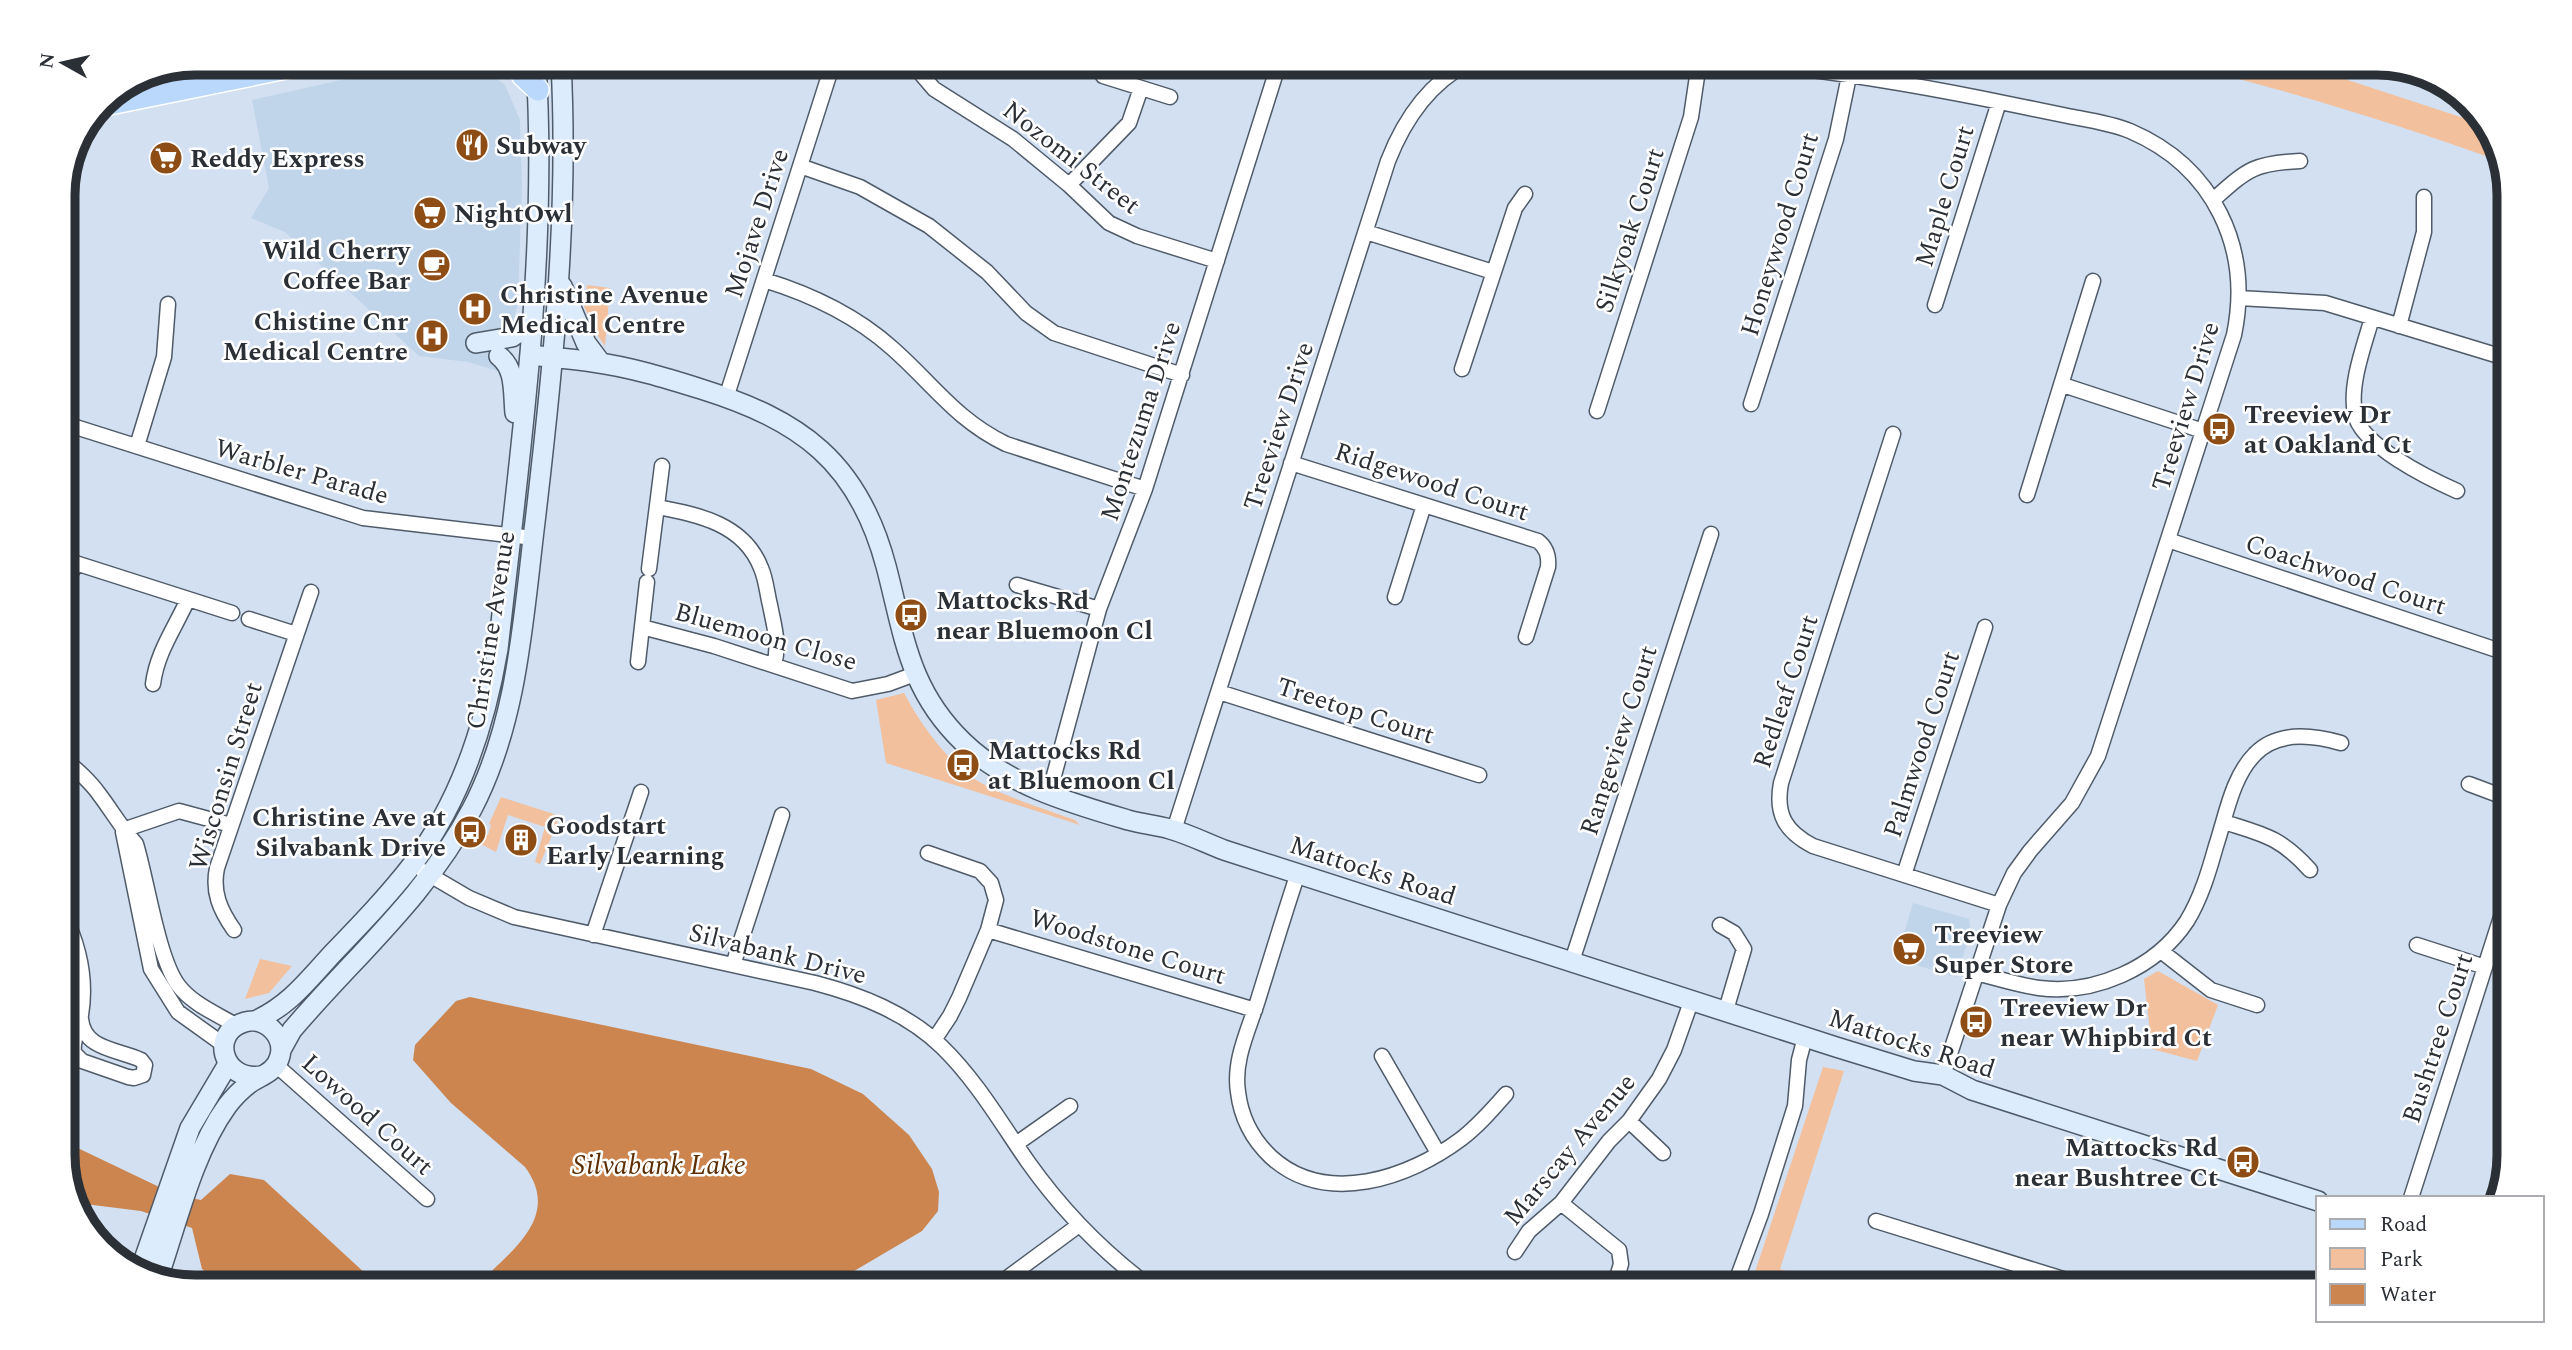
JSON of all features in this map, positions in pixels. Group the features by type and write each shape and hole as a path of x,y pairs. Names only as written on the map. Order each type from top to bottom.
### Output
{"main road":[{"path":"120,102 252,75"},
{"path":"522,75 538,90"},
{"name":"Christine Avenue","path":"246,1023 283,1007 379,904 412,864 438,826 467,767 484,718 497,658 533,322 540,203 537,75"},
{"name":"Christine Avenue","path":"143,1262 156,1224 228,1105 273,1064 299,1021 402,912 430,876 468,816 489,770 506,720 517,661 554,358 560,282 564,149 561,75"},
{"path":"560,282 586,343 601,363"},
{"path":"476,343 512,337 533,322"},
{"path":"530,355 601,363"},
{"path":"499,356 512,371 519,460"},
{"name":"Mattocks Road","path":"601,363 650,373 762,411 784,422 819,448 847,480 871,520 879,540 901,634 915,674 941,718 972,750 1014,780 1049,794 1127,819 1174,830 1224,850 1914,1072 1943,1075 1972,1090 2316,1200"},
{"path":"497,658 517,661"},
{"path":"246,1023 268,1025 275,1032 273,1064 242,1076 226,1054 231,1031 246,1023"},
{"name":"Christine Avenue","path":"161,1269 175,1229 179,1186 190,1128 226,1054"}],"street":[{"name":"Mojave Drive","path":"726,398 829,75"},
{"name":"Nozomi Street","path":"922,75 934,89 1013,139 1069,185 1096,213 1121,230 1217,261"},
{"name":"Montezuma Drive","path":"1049,794 1099,609 1145,489 1275,75"},
{"name":"Treeview Drive","path":"1174,830 1400,132 1414,109 1451,75"},
{"name":"Silkyoak Court","path":"1597,411 1688,129 1697,75"},
{"name":"Treeview Drive","path":"1841,75 2098,121 2144,138 2169,153 2188,169 2213,200 2223,217 2235,251 2239,298 2234,335 2098,756 2072,803 2029,851 2014,873 1999,905 1943,1075"},
{"path":"1103,76 1170,97"},
{"name":"Honeywood Court","path":"1751,404 1836,139 1849,76"},
{"path":"1069,185 1129,123 1141,88"},
{"name":"Maple Court","path":"1935,305 1999,102"},
{"path":"2213,200 2240,176 2259,165 2300,161"},
{"path":"800,166 860,187 929,226 987,272 1026,313 1054,333 1182,375"},
{"path":"1462,369 1515,208 1525,194"},
{"path":"2399,326 2423,240 2426,215 2424,197"},
{"path":"1366,232 1493,272"},
{"path":"764,280 836,309 874,333 957,413 989,436 1006,444 1145,489"},
{"path":"2027,495 2093,281"},
{"path":"2239,298 2312,300 2339,306 2496,355"},
{"path":"137,446 164,356 168,304"},
{"path":"2372,318 2359,365 2354,404 2355,417 2360,428 2367,437 2423,475 2457,491"},
{"path":"2063,385 2203,430"},
{"name":"Warbler Parade","path":"76,427 363,518 533,538"},
{"name":"Redleaf Court","path":"1893,434 1779,793 1782,816 1793,833 1814,846 1999,905"},
{"name":"Ridgewood Court","path":"1292,463 1542,544 1549,557 1548,567 1527,638"},
{"name":"Bluemoon Close","path":"638,663 662,466"},
{"path":"1395,597 1424,505"},
{"path":"658,507 726,526 752,551 762,569 777,638 774,665"},
{"name":"Rangeview Court","path":"1572,961 1711,534"},
{"name":"Coachwood Court","path":"2168,540 2496,650"},
{"path":"76,563 232,613"},
{"path":"1017,585 1099,609"},
{"name":"Wisconsin Street","path":"234,930 216,897 214,880 310,592"},
{"path":"153,684 155,667 162,649 188,599"},
{"path":"249,619 296,634"},
{"name":"Bluemoon Close","path":"642,627 774,665 852,691 888,684 915,674"},
{"name":"Palmwood Court","path":"1904,875 1985,627"},
{"name":"Treetop Court","path":"1219,692 1479,775"},
{"path":"1976,973 2040,988 2066,988 2116,978 2148,961 2175,937 2197,901 2241,772 2255,753 2265,745 2290,737 2321,737 2340,743"},
{"path":"76,769 98,792 123,830 136,844 164,954 178,985 194,1000 246,1023"},
{"path":"2469,784 2497,794"},
{"path":"593,935 641,792"},
{"path":"123,830 179,811 231,825"},
{"path":"733,965 782,815"},
{"path":"2224,822 2276,839 2286,845 2310,870"},
{"path":"123,830 150,969 177,1012 226,1054"},
{"path":"928,853 973,868 985,875 991,883 996,900 988,930 956,1006 934,1040"},
{"name":"Silvabank Drive","path":"412,864 476,902 513,917 815,983 863,997 890,1010 934,1040 962,1070 1044,1183 1079,1225 1135,1275"},
{"path":"1298,873 1240,1053 1237,1092 1252,1135 1276,1161 1297,1175 1323,1183 1349,1184 1395,1174 1414,1167 1461,1139 1485,1118 1506,1094"},
{"path":"1720,925 1734,933 1744,948 1726,1010"},
{"name":"Woodstone Court","path":"988,930 1255,1010"},
{"name":"Bushtree Court","path":"2412,1196 2497,930"},
{"path":"76,942 84,986 76,1037"},
{"path":"2417,946 2485,967"},
{"path":"2161,951 2211,990 2257,1005"},
{"name":"Marscay Avenue","path":"1515,1252 1529,1230 1561,1203 1609,1141 1629,1121 1670,1060 1692,999"},
{"path":"76,1056 128,1077 143,1075 145,1065 141,1060 91,1041 82,1029 80,1021"},
{"path":"1738,1275 1795,1106 1799,1060 1805,1037"},
{"path":"1382,1056 1438,1153"},
{"name":"Lowood Court","path":"273,1064 427,1199"},
{"path":"1016,1144 1070,1105"},
{"path":"1629,1121 1663,1153"},
{"path":"1561,1203 1619,1250 1621,1264 1618,1275"},
{"path":"1877,1221 2050,1275"},
{"path":"1011,1275 1079,1225"}],"shaded area":[{"path":"363,75 492,75 505,85 520,120 522,181 518,303 513,322 505,329 501,372 468,362 419,356 285,232 251,218 269,188 252,100"},
{"path":"1913,903 1969,919 1971,932 1956,977 1896,959"}],"green space":[{"path":"200,75 148,86 180,76"},
{"path":"2222,75 2333,75 2470,120 2490,158 2420,133"},
{"path":"587,285 610,288 605,346 596,333 580,297 586,297"},
{"path":"904,693 945,753 974,779 1002,793 1075,820 1080,825 886,763 876,700"},
{"path":"501,797 560,816 540,864 535,862 545,827 508,815 496,852 479,843 483,834 488,835 489,824"},
{"path":"260,959 292,966 269,993 245,999"},
{"path":"2158,971 2218,1005 2197,1061 2152,1049 2144,979"},
{"path":"1823,1067 1844,1071 1780,1269 1799,1275 1754,1275"}],"water":[{"name":"Silvabank Lake","path":"470,997 811,1069 863,1094 909,1135 932,1169 939,1192 938,1211 922,1231 847,1275 487,1275 527,1233 535,1218 538,1202 535,1185 525,1167 451,1103 413,1060 415,1045 456,1001"},
{"path":"76,1147 176,1195 201,1200 230,1174 264,1180 367,1275 209,1275 202,1269 192,1228 141,1211 86,1204 78,1178"}],"place":[{"name":"Subway","path":"472,145"},
{"name":"Reddy Express","path":"166,158"},
{"name":"NightOwl","path":"430,213"},
{"name":"Wild Cherry Coffee Bar","path":"434,265"},
{"name":"Christine Avenue Medical Centre","path":"475,309"},
{"name":"Chistine Cnr Medical Centre","path":"432,336"},
{"name":"Treeview Dr at Oakland Ct","path":"2219,429"},
{"name":"Mattocks Rd near Bluemoon Cl","path":"911,615"},
{"name":"Mattocks Rd at Bluemoon Cl","path":"963,765"},
{"name":"Christine Ave at Silvabank Drive","path":"470,832"},
{"name":"Goodstart Early Learning","path":"521,840"},
{"name":"Treeview Super Store","path":"1909,949"},
{"name":"Treeview Dr near Whipbird Ct","path":"1976,1022"},
{"name":"Mattocks Rd near Bushtree Ct","path":"2243,1162"}]}
